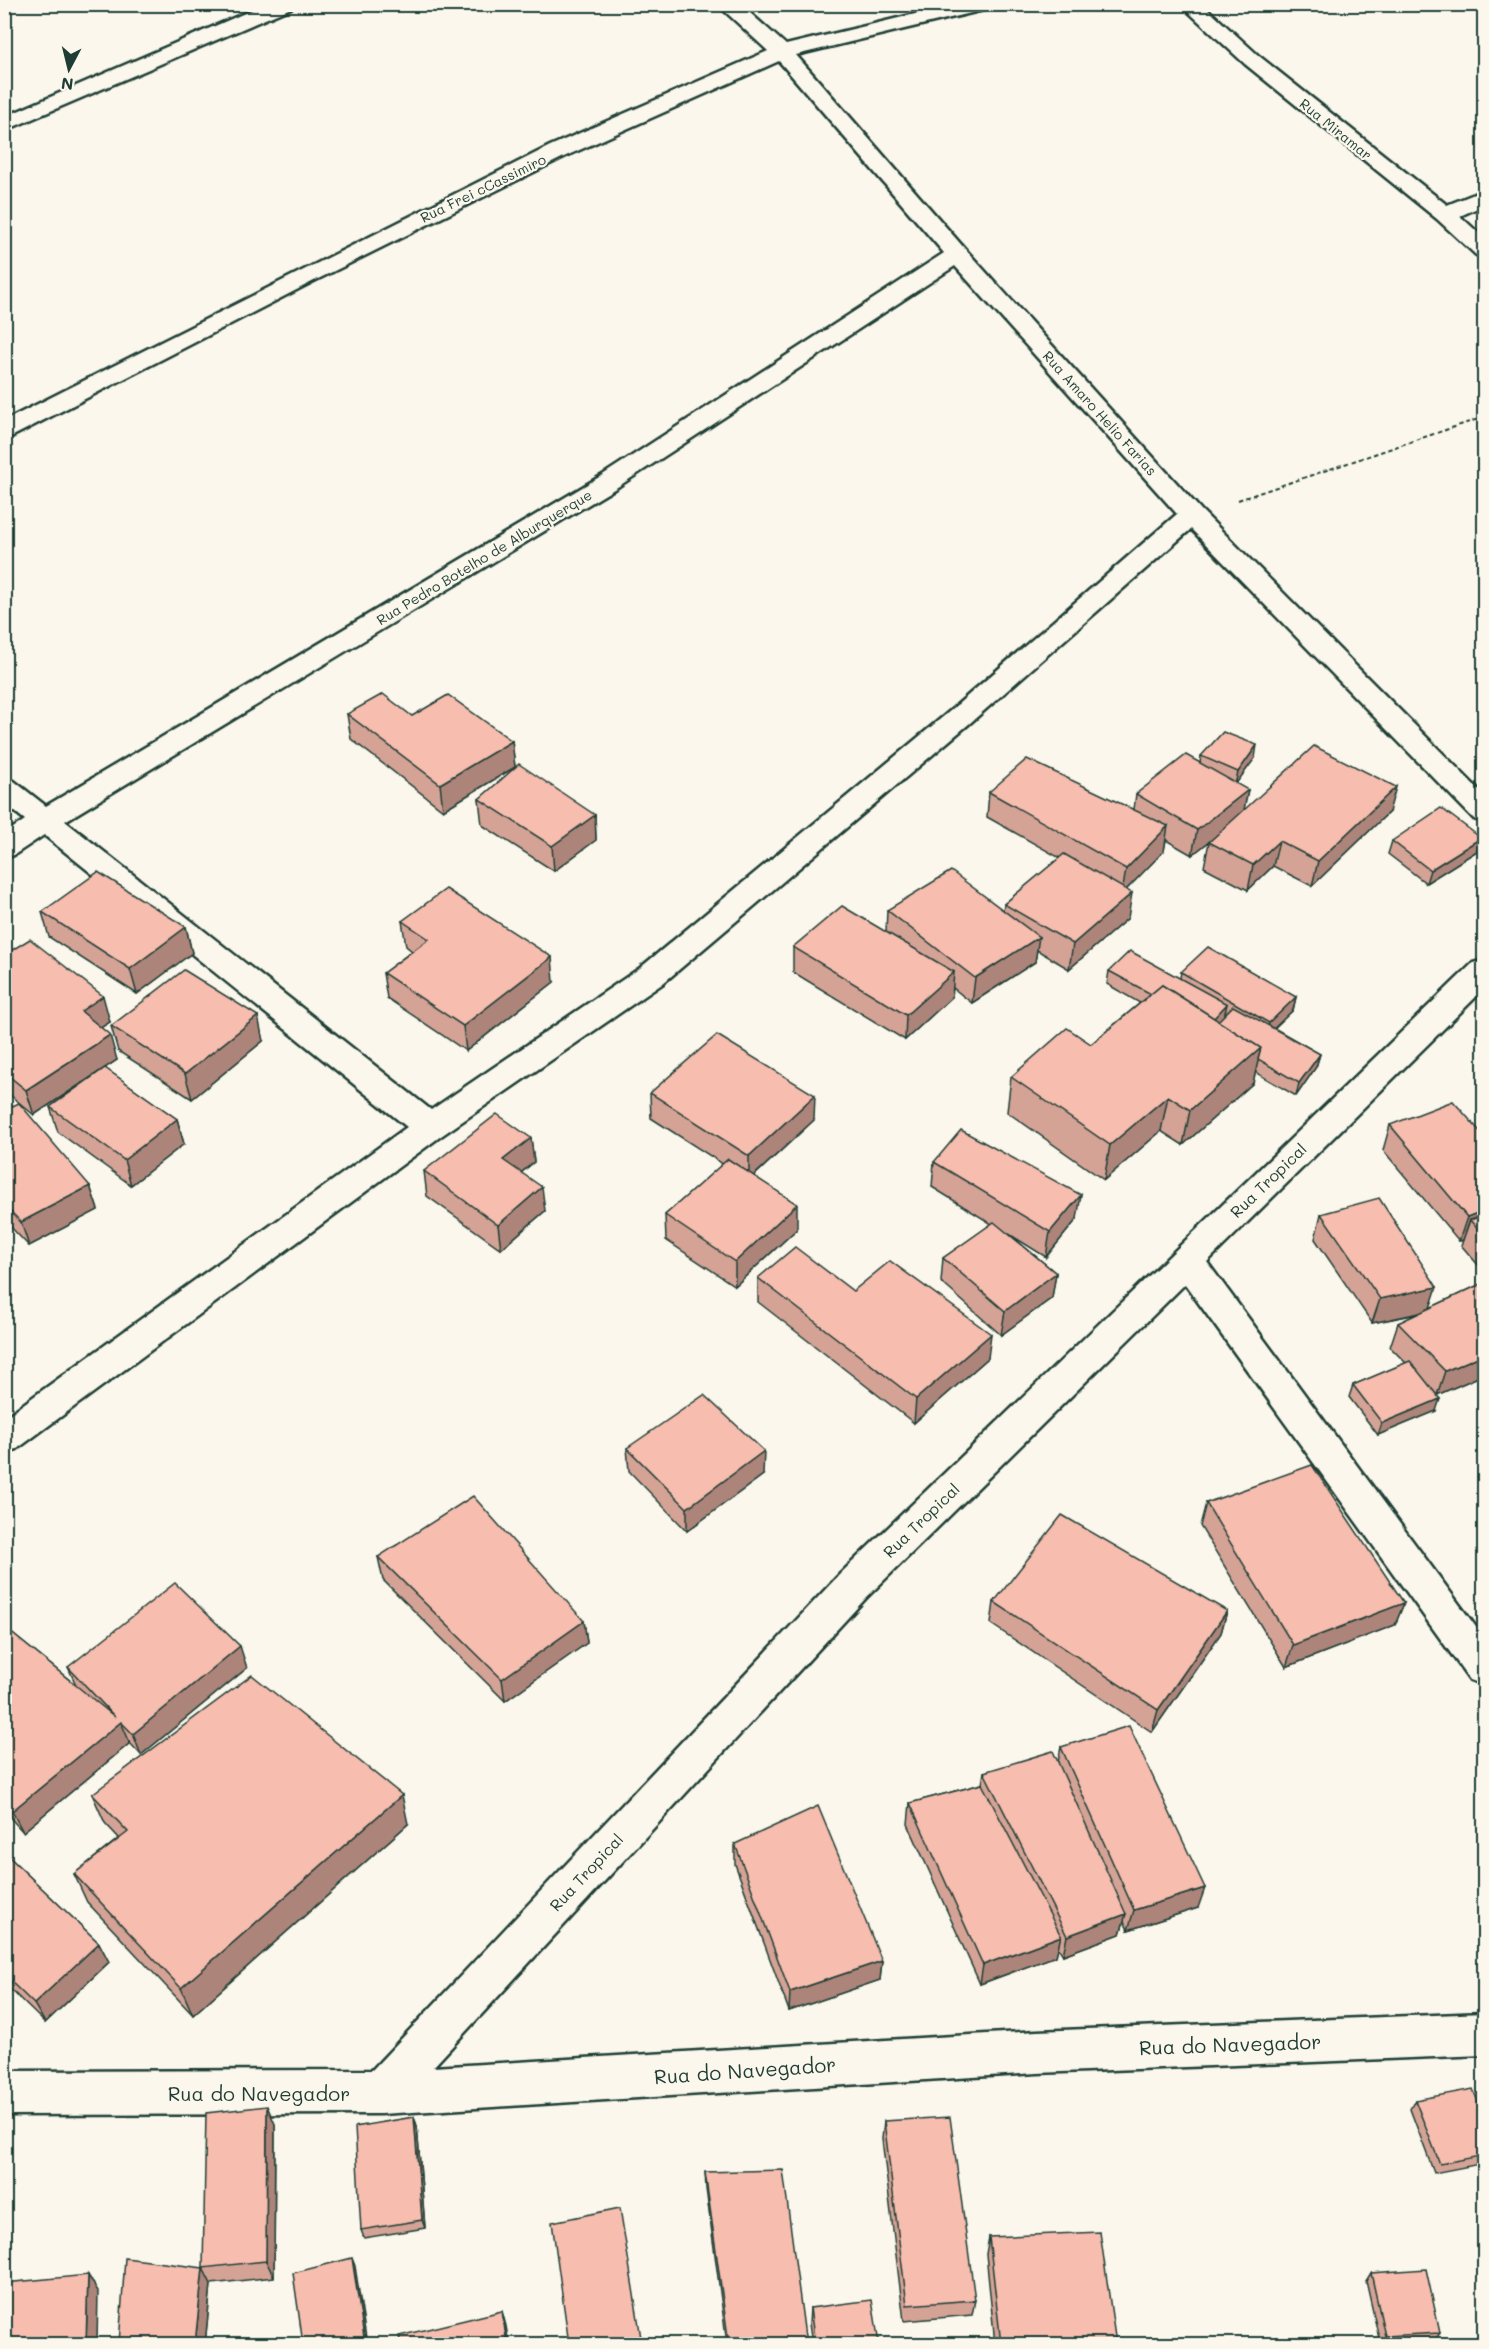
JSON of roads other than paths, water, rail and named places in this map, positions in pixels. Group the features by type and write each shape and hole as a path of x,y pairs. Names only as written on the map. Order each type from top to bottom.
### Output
{"street":[{"path":"4,125 284,4"},
{"name":"Rua Amaro Helio Farias","path":"727,4 782,52 957,254 1192,515 1485,812"},
{"name":"Rua Frei cCassimiro","path":"4,431 304,277 558,151 782,52 985,4"},
{"name":"Rua Miramar","path":"1190,4 1350,141 1445,214 1485,250"},
{"path":"1445,214 1485,197"},
{"name":"Rua Pedro Botelho de Alburquerque","path":"4,848 45,820 610,481 957,254"},
{"path":"4,1438 265,1250 430,1127 651,976 960,717 1192,515"},
{"path":"4,788 430,1127"},
{"name":"Rua Tropical","path":"381,2092 853,1586 1485,971"},
{"path":"1186,1260 1485,1668"},
{"name":"Rua do Navegador","path":"4,2093 381,2092 1037,2052 1485,2034"}]}
